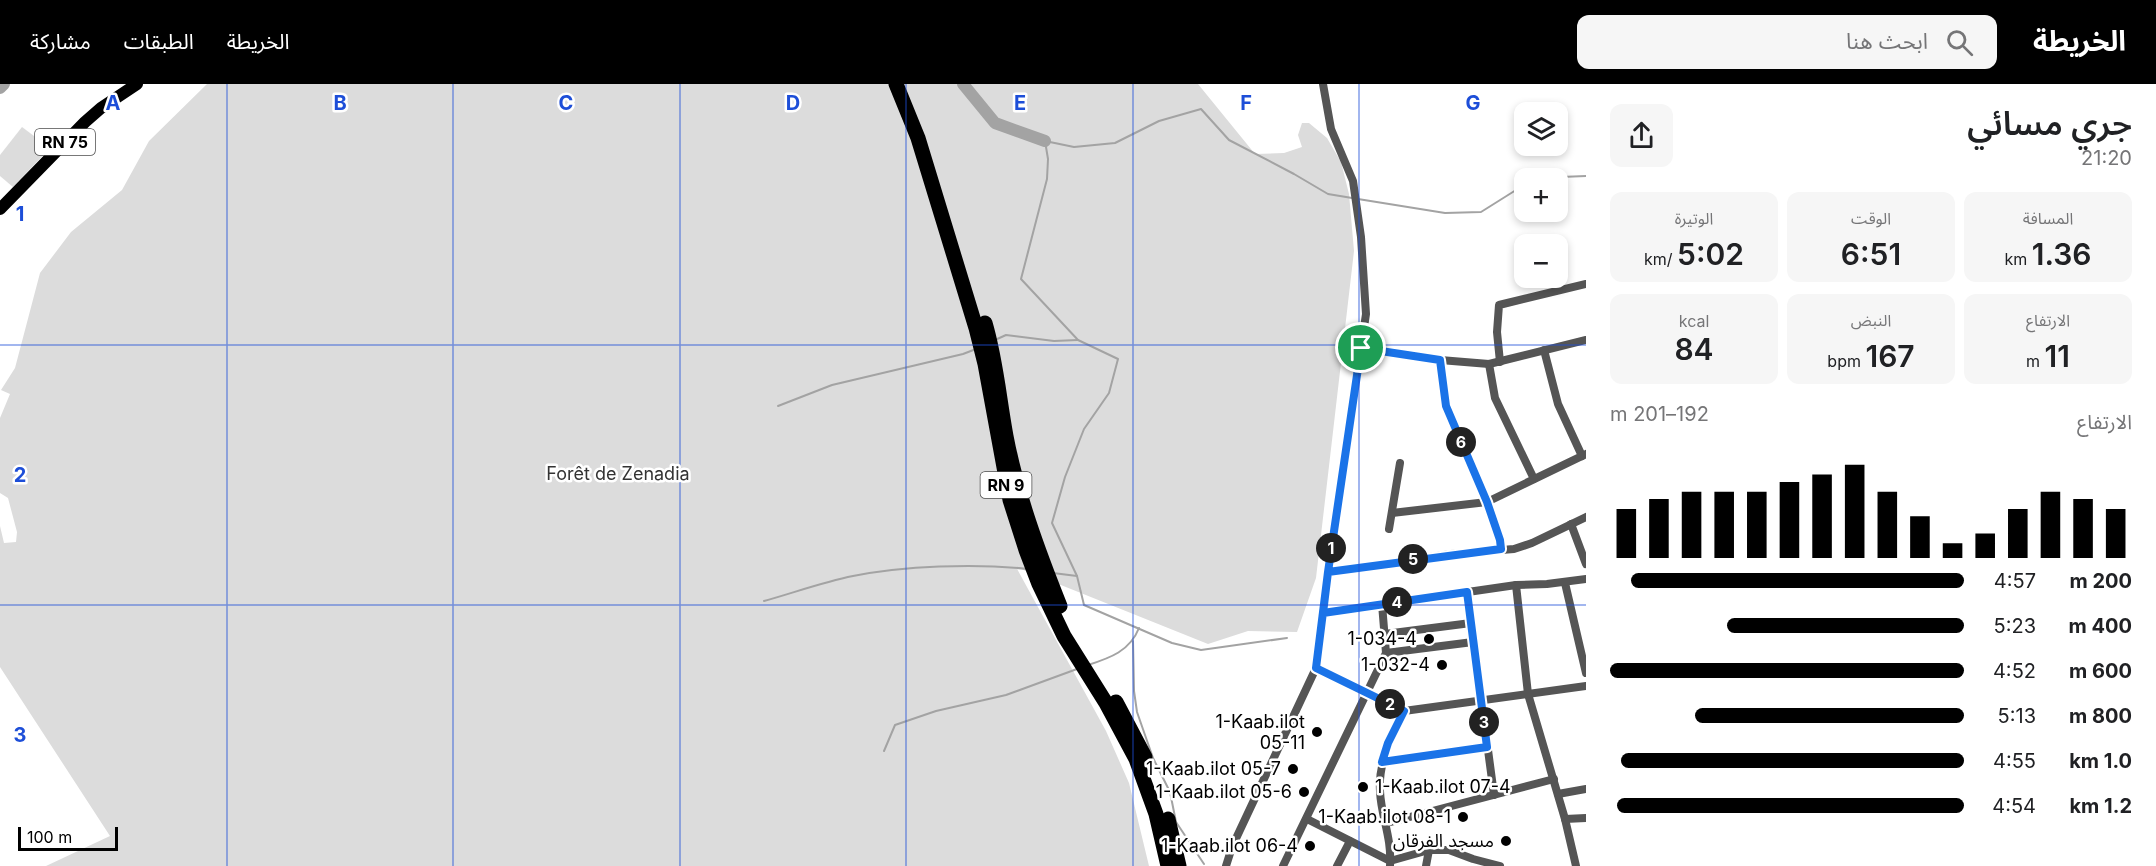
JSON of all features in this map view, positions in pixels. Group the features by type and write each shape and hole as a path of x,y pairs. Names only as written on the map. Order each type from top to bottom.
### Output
{"highway":[{"name":"RN 9","path":"896,84 918,138 968,300 985,364 1001,462 1026,550 1039,584 1064,636 1106,703 1136,759 1156,814 1168,866"},
{"name":"RN 9","path":"907,84 926,132 992,346 1010,455 1034,538 1061,610 1123,713 1142,750 1166,812 1179,866"}],"main road":[{"name":"RN 75","path":"0,209 85,122 101,108 137,84"}],"street":[{"path":"1226,866 1232,847 1316,668 1366,314 1360,225 1353,181 1331,129 1323,84"},
{"path":"1500,362 1497,332 1499,305 1586,284"},
{"path":"1361,348 1440,360 1489,364 1586,340"},
{"path":"1392,513 1487,502 1584,455 1558,404 1544,350"},
{"path":"1440,360 1446,406 1487,502 1501,549"},
{"path":"1489,364 1495,398 1534,478"},
{"path":"1389,529 1400,463"},
{"path":"1328,572 1514,549 1532,543 1586,517"},
{"path":"1571,524 1586,564"},
{"path":"1323,613 1516,585 1564,583 1586,579"},
{"path":"1564,583 1582,637 1586,673"},
{"path":"1516,585 1528,694 1577,866 1586,866"},
{"path":"1467,592 1494,795"},
{"path":"1283,866 1386,653 1382,604"},
{"path":"1385,634 1471,623"},
{"path":"1386,653 1473,642"},
{"path":"1316,668 1404,711 1586,686"},
{"path":"1390,864 1391,851 1380,793 1382,762 1388,743 1404,711"},
{"path":"1382,762 1487,747"},
{"path":"1387,823 1554,779"},
{"path":"1558,794 1586,789"},
{"path":"1565,819 1586,818"},
{"path":"1307,819 1390,864 1429,850 1449,850 1484,864 1500,866"},
{"path":"1337,866 1350,841"},
{"path":"1426,866 1429,850"}],"green space":[{"name":"Forêt de Zenadia","path":"207,84 1198,84 1255,154 1284,153 1302,147 1298,135 1302,123 1309,123 1327,138 1341,162 1349,194 1354,251 1316,578 1297,632 1248,631 1208,644 1016,567 1106,731 1129,783 1149,866 46,866 110,836 0,667 0,526 4,543 16,542 17,532 8,498 0,493 0,418 10,394 1,390 15,368 40,273 71,232 122,190 149,141"},
{"path":"22,127 50,148 13,187 0,176 0,155"}],"waterway":[{"path":"0,88 4,84"},
{"path":"963,84 995,123 1045,141"},
{"path":"1287,638 1201,650 1172,643 1084,605 1077,576 1052,523 1065,477 1084,429 1109,393 1118,359 1078,340 1021,279 1047,179 1048,159 1045,141 1074,147 1115,143 1159,121 1201,109 1229,140 1328,194 1352,198"},
{"path":"1568,177 1586,176"},
{"path":"1358,199 1445,213 1481,212 1514,191"},
{"path":"995,340 1006,335 1054,341 1078,340"},
{"path":"778,406 832,385 976,349"},
{"path":"764,601 842,578 894,570 962,566 1027,569"},
{"path":"1053,573 1077,576"},
{"path":"1088,665 1125,648 1139,628"},
{"path":"1133,641 1134,691 1137,712 1153,758 1170,792 1176,822 1204,864"},
{"path":"884,751 895,725 936,711 1006,695 1077,669"}],"place":[{"name":"1-034-4","path":"1429,639"},
{"name":"1-032-4","path":"1442,665"},
{"name":"1-Kaab.ilot 05-11","path":"1317,732"},
{"name":"1-Kaab.ilot 05-7","path":"1293,769"},
{"name":"1-Kaab.ilot 07-4","path":"1363,787"},
{"name":"1-Kaab.ilot 05-6","path":"1304,792"},
{"name":"1-Kaab.ilot 08-1","path":"1463,817"},
{"name":"مسجد الفرقان","path":"1506,841"},
{"name":"1-Kaab.ilot 06-4","path":"1310,846"}],"route":[{"path":"1361,348 1328,572 1316,668 1404,711 1388,743 1382,762 1487,747 1467,592 1323,613 1328,572 1501,549 1487,502 1446,406 1440,360 1361,348"}]}
